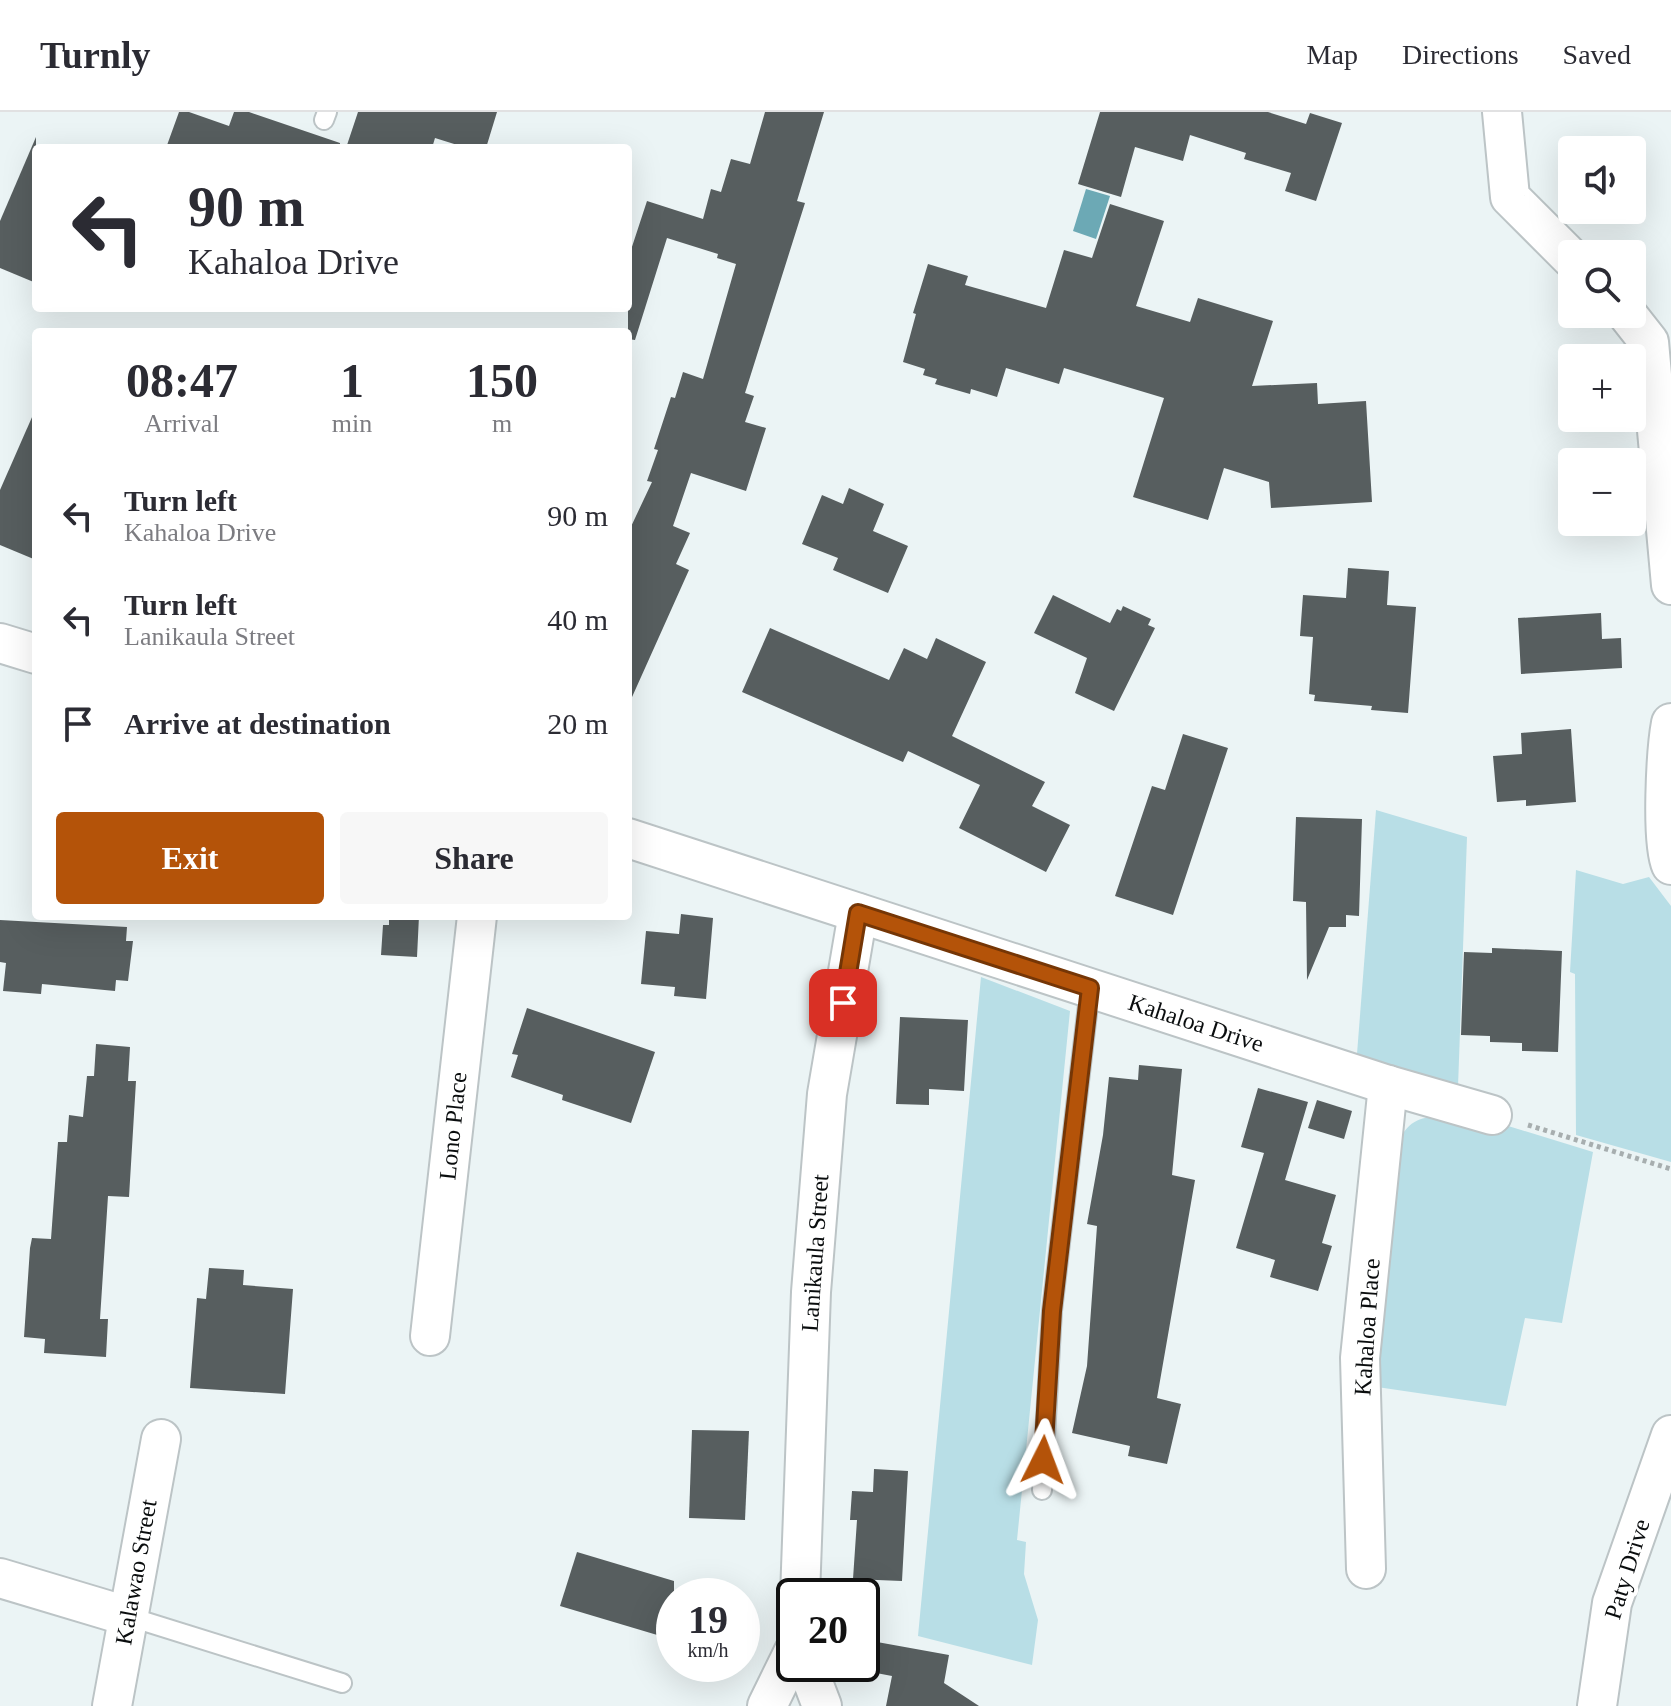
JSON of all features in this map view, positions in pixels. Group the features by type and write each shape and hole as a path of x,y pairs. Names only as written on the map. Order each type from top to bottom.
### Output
{"street":[{"path":"1502,112 1510,197 1558,245"},
{"path":"1638,328 1649,342 1671,585"},
{"path":"0,643 32,653"},
{"path":"1671,723 1667,742 1667,843 1671,865"},
{"name":"Kahaloa Drive","path":"632,839 1388,1085 1492,1115"},
{"name":"Lanikaula Street","path":"801,1578 811,1292 827,1094 858,913"},
{"name":"Lono Place","path":"430,1336 477,920"},
{"name":"Kahaloa Place","path":"1366,1569 1360,1358 1388,1085"},
{"name":"Paty Drive","path":"1597,1706 1612,1603 1671,1435"},
{"name":"Kalawao Street","path":"112,1706 161,1439"},
{"path":"0,1578 127,1616"},
{"path":"767,1706 779,1682"},
{"path":"813,1682 822,1706"}],"lane":[{"path":"1042,1490 1052,1311 1090,988"},
{"path":"127,1616 342,1683"}],"path":[{"path":"1492,1115 1671,1169"}],"shaded area":[{"path":"1086,189 1110,196 1096,239 1073,231"},
{"path":"1376,810 1467,837 1458,1087 1357,1054"},
{"path":"1576,870 1623,884 1649,877 1671,906 1671,1162 1576,1135 1575,974 1570,972"},
{"path":"981,977 1070,1011 1017,1540 1026,1542 1024,1574 1038,1620 1032,1665 918,1636"},
{"path":"1442,1116 1492,1121 1593,1152 1562,1323 1525,1318 1506,1406 1377,1387 1397,1144 1414,1122"}],"building":[{"path":"179,112 189,112 229,126 234,112 249,112 340,143 340,144 167,144"},
{"path":"358,112 497,112 487,144 454,144 435,138 433,144 347,144"},
{"path":"765,112 824,112 797,201 805,203 745,393 754,396 745,422 766,428 746,491 691,473 673,526 690,533 676,564 689,570 632,697 632,524 652,482 647,481 658,450 654,449 671,397 675,398 683,372 703,379 736,264 717,258 718,254 667,238 635,340 632,340 628,312 632,312 632,247 647,201 703,219 711,189 721,192 731,159 750,164"},
{"path":"1100,112 1268,112 1306,124 1310,113 1342,123 1316,201 1285,191 1291,173 1244,159 1246,153 1190,135 1183,161 1135,147 1121,197 1078,184"},
{"path":"32,146 32,281 0,268 0,221"},
{"path":"1110,204 1164,221 1136,306 1190,322 1198,298 1273,321 1252,386 1317,383 1318,404 1366,401 1372,502 1271,508 1269,482 1224,468 1208,520 1133,497 1164,398 1064,368 1059,384 1006,368 997,397 971,389 970,394 935,384 937,379 923,375 925,369 903,362 916,314 913,313 928,264 968,276 965,285 1046,308 1064,250 1092,258"},
{"path":"32,417 32,558 0,545 0,490"},
{"path":"849,488 884,504 873,531 908,546 888,593 833,570 838,558 802,544 822,495 843,504"},
{"path":"1348,568 1389,571 1387,605 1416,607 1408,713 1314,701 1315,695 1309,694 1313,637 1300,636 1303,595 1346,598"},
{"path":"1053,595 1110,623 1117,609 1121,611 1123,606 1151,619 1148,625 1155,628 1114,711 1075,693 1087,658 1034,633"},
{"path":"1601,613 1602,639 1621,638 1622,668 1521,674 1518,618"},
{"path":"770,628 889,680 904,648 927,659 936,638 986,662 952,736 1045,782 1032,806 1070,825 1046,872 959,828 980,785 908,751 903,762 742,692"},
{"path":"1571,729 1576,802 1526,806 1526,800 1497,802 1493,756 1522,754 1521,733"},
{"path":"1183,734 1228,748 1173,915 1115,896 1152,786 1165,790"},
{"path":"1296,817 1362,819 1359,916 1346,915 1346,927 1329,927 1307,980 1306,902 1293,901"},
{"path":"681,914 713,918 706,999 674,996 675,987 641,984 646,931 679,934"},
{"path":"0,920 127,927 126,941 133,941 128,981 116,980 115,991 42,984 41,994 3,991 6,963 0,962"},
{"path":"389,920 419,920 417,957 381,955 383,925 389,925"},
{"path":"1492,948 1562,951 1558,1052 1522,1051 1522,1043 1490,1042 1490,1036 1461,1035 1464,952 1492,953"},
{"path":"527,1008 655,1052 631,1123 562,1100 563,1095 511,1077 518,1055 512,1054"},
{"path":"900,1017 968,1020 964,1091 929,1089 929,1105 896,1104"},
{"path":"96,1044 130,1047 128,1081 136,1081 129,1197 108,1196 100,1319 108,1319 106,1357 44,1353 45,1339 24,1337 30,1248 32,1238 51,1239 58,1142 67,1142 69,1115 83,1117 87,1076 94,1076"},
{"path":"1139,1065 1182,1069 1172,1175 1195,1180 1157,1398 1181,1404 1167,1464 1128,1456 1130,1446 1072,1433 1087,1366 1097,1226 1087,1224 1103,1135 1109,1077 1138,1080"},
{"path":"1258,1088 1308,1102 1285,1180 1336,1195 1322,1243 1332,1246 1318,1291 1270,1277 1275,1260 1236,1248 1264,1153 1241,1147"},
{"path":"1317,1100 1352,1111 1344,1139 1308,1128"},
{"path":"209,1268 244,1270 243,1285 293,1289 285,1394 190,1388 197,1298 206,1299"},
{"path":"692,1430 749,1431 745,1520 689,1518"},
{"path":"874,1469 908,1471 902,1581 853,1578 857,1520 850,1520 852,1491 873,1492"},
{"path":"577,1552 664,1578 656,1578 656,1635 560,1606"},
{"path":"880,1643 949,1655 944,1683 979,1706 886,1706 892,1676 880,1674"}],"route":[{"path":"843,1003 858,913 1090,988 1052,1311 1043,1460"}]}
